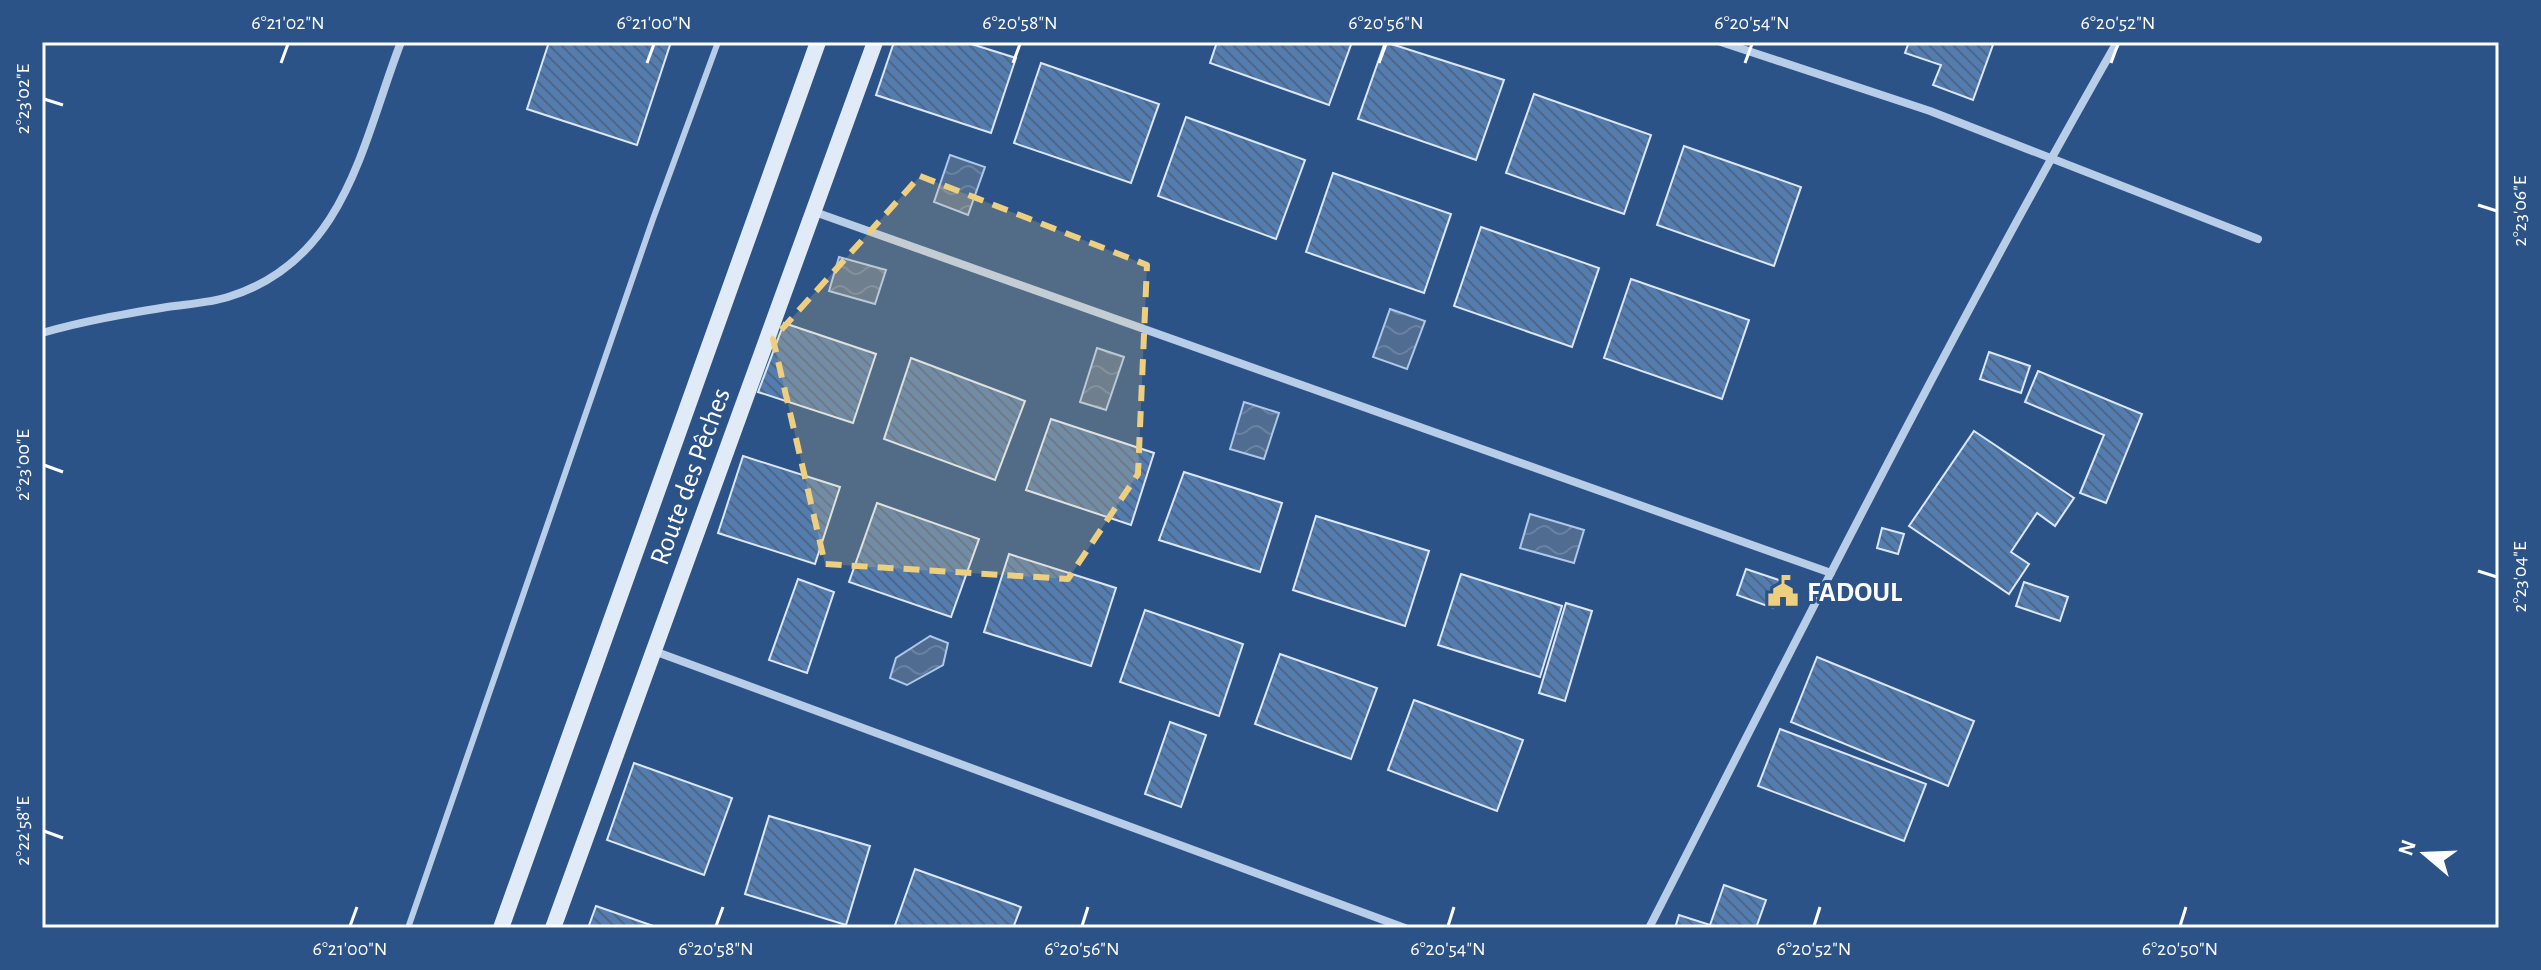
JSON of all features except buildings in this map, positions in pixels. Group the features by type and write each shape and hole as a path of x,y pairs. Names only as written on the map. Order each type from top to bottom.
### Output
{"main road":[{"name":"Route des Pêches","path":"501,928 818,42"},
{"name":"Route des Pêches","path":"553,928 875,42"}],"street":[{"path":"42,333 228,297 292,265 317,240 348,189 401,42"},
{"path":"1721,42 1930,111 2258,239"},
{"path":"1649,928 1831,573 2050,160 2117,42"},
{"path":"812,211 1831,573"},
{"path":"654,651 1405,928"}],"lane":[{"path":"408,928 653,219 718,42"}],"highlighted area":[{"path":"920,176 1147,265 1138,474 1068,579 825,564 773,339"}],"water":[{"path":"950,155 985,167 968,215 934,202"},
{"path":"839,257 886,270 875,304 829,291"},
{"path":"1390,309 1425,321 1407,369 1373,357"},
{"path":"1097,348 1124,357 1106,410 1080,402"},
{"path":"1244,402 1279,413 1264,459 1230,449"},
{"path":"1530,514 1584,530 1574,563 1520,548"},
{"path":"930,636 948,643 943,665 907,685 890,678 896,658"}],"place":[{"name":"FADOUL","path":"1783,591"}]}
